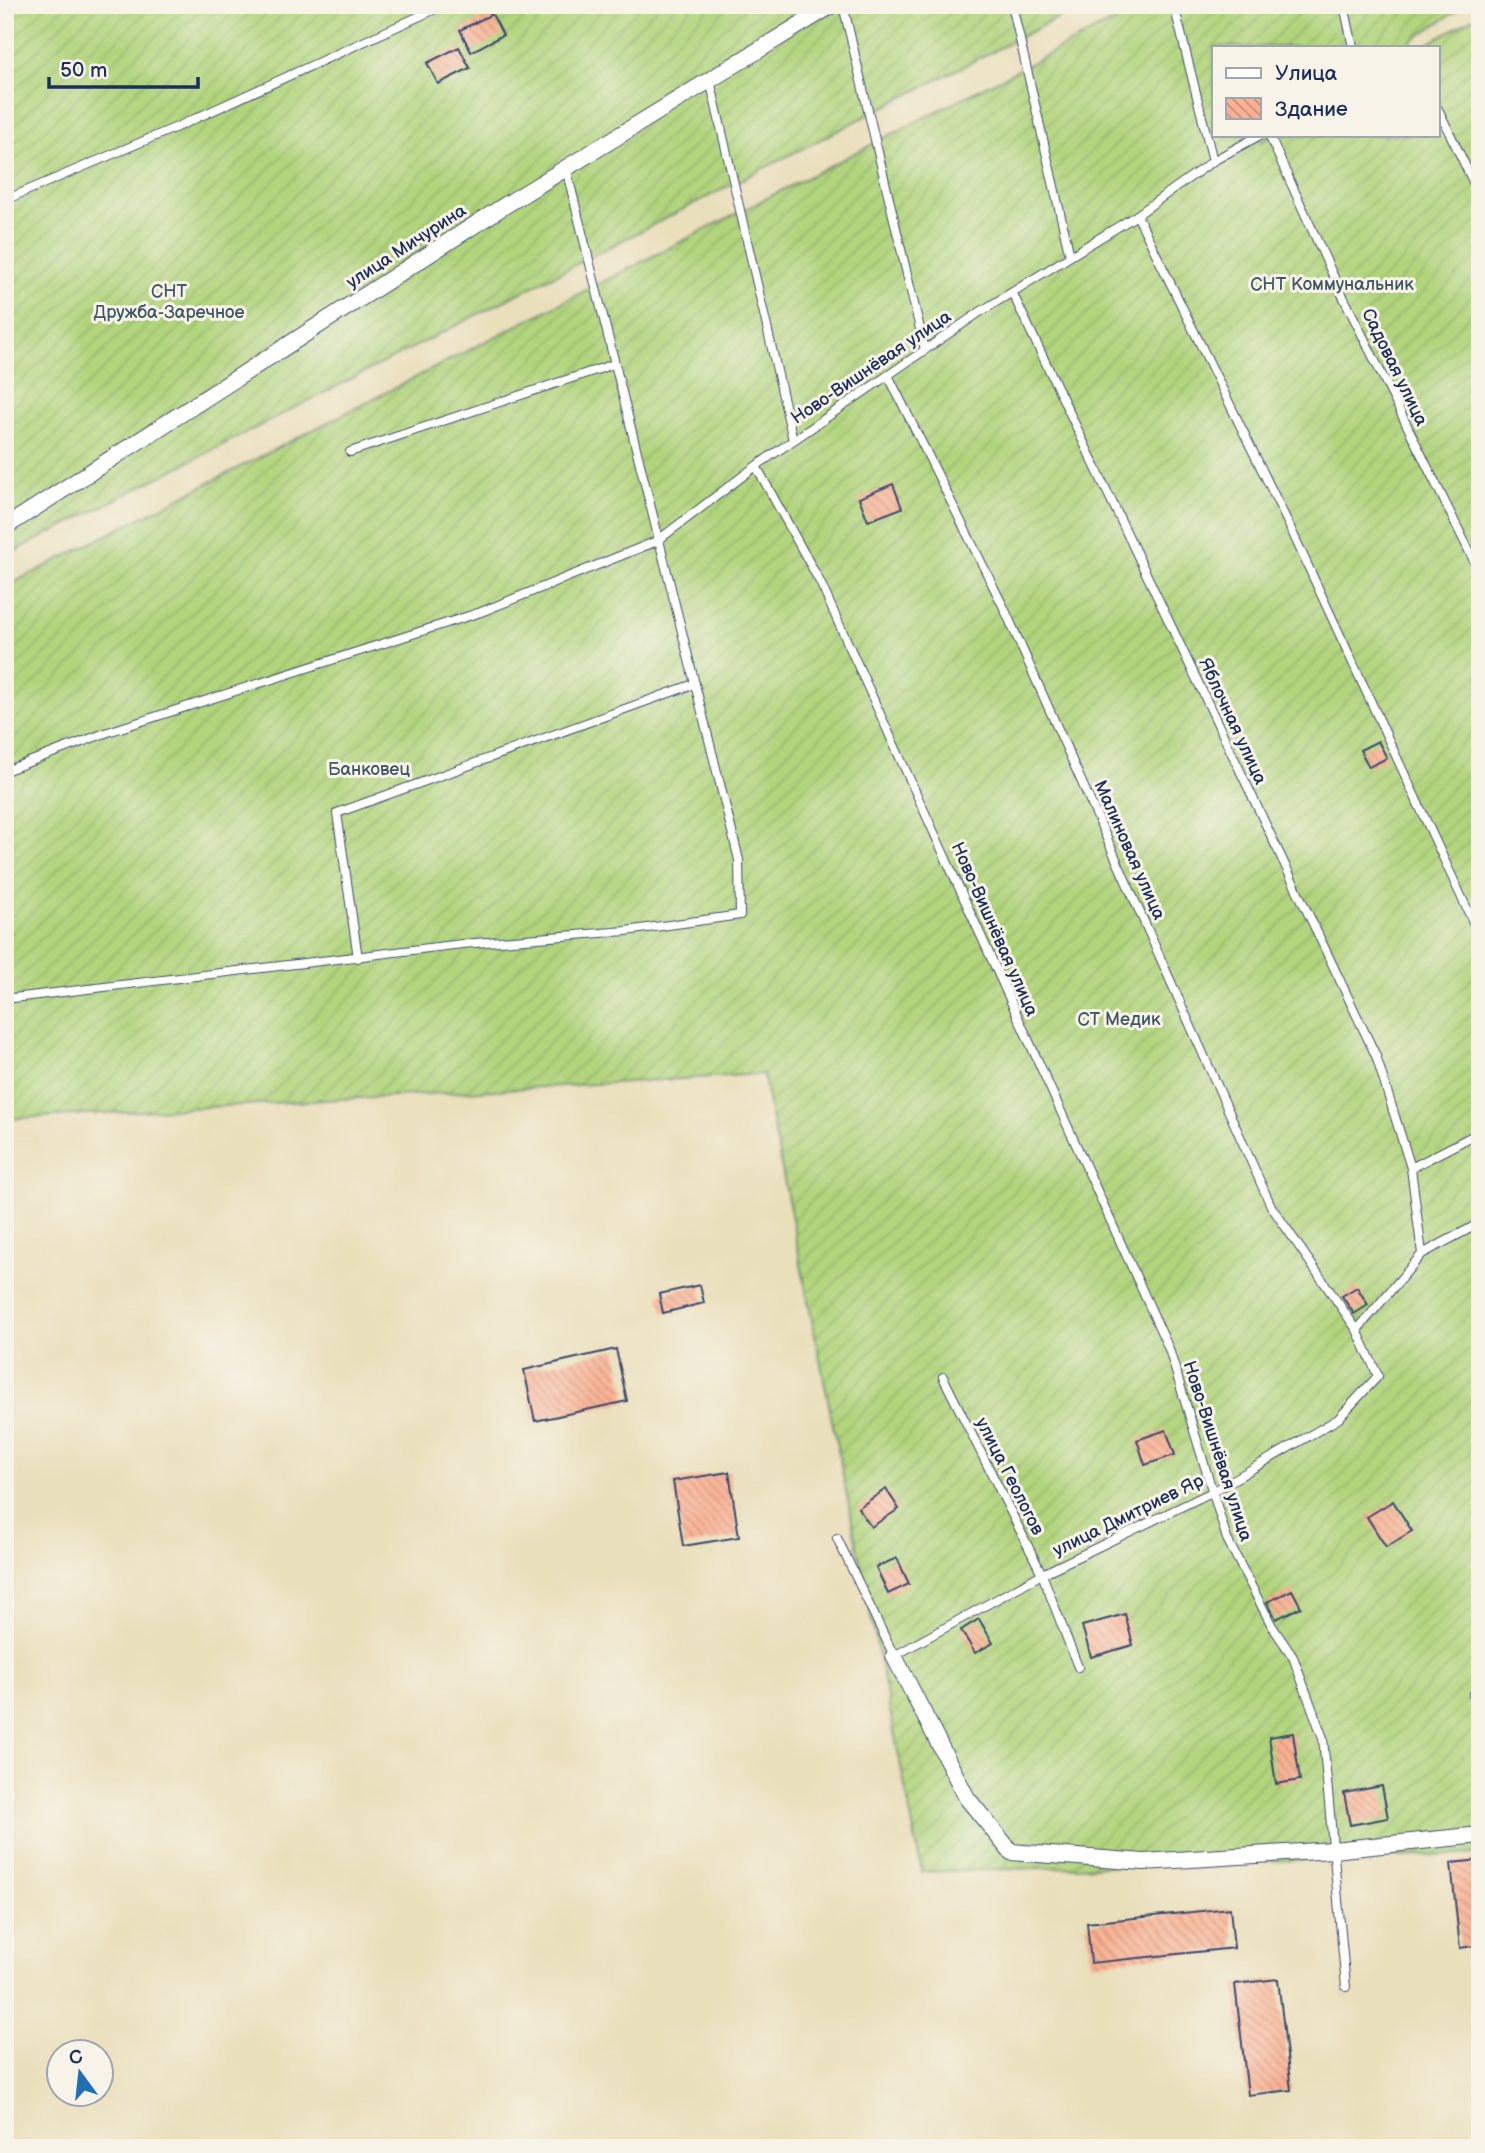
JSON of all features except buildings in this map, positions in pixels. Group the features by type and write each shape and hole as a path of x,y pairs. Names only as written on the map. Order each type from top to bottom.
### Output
{"street":[{"name":"улица Мичурина","path":"5,527 566,169 832,5"},
{"path":"894,1656 967,1798 1011,1852 1144,1861 1333,1850 1480,1835"}],"lane":[{"path":"5,200 179,126 444,5"},
{"path":"843,5 925,349"},
{"path":"1012,5 1070,256"},
{"path":"1174,5 1213,161"},
{"path":"1344,5 1353,46"},
{"path":"710,80 793,440"},
{"path":"1440,113 1480,196"},
{"name":"Ново-Вишнёвая улица","path":"1259,136 1213,161 1137,215 925,349 756,466 820,582 1169,1349 1227,1539 1272,1626 1293,1657 1324,1738 1346,1987"},
{"name":"Садовая улица","path":"1269,136 1336,282 1480,573"},
{"path":"5,999 462,944 626,932 740,915 739,860 566,169"},
{"path":"1137,215 1288,523 1480,937"},
{"name":"Яблочная улица","path":"1012,292 1376,1056 1411,1168"},
{"path":"350,452 614,364"},
{"name":"Малиновая улица","path":"888,375 1004,608 1271,1206 1357,1330"},
{"path":"5,771 108,732 481,612 657,541 756,466"},
{"path":"358,958 337,813 694,684"},
{"path":"1422,1254 1411,1168 1480,1132"},
{"path":"1357,1330 1422,1254 1480,1223"},
{"name":"улица Дмитриев Яр","path":"894,1656 1042,1574 1214,1491 1338,1419 1378,1376 1357,1330"},
{"name":"улица Геологов","path":"943,1377 1042,1574 1079,1667"},
{"path":"837,1538 894,1656"}],"green space":[{"name":"СНТ Дружба-Заречное","path":"5,5 1083,5 5,556"},
{"path":"1145,5 1465,5 1404,46 1212,46 1212,136 1269,136 1260,143 1271,136 1440,136 1440,46 1424,46 1480,14 1480,1854 922,1872 763,1074 5,1119 5,587"}],"park label":[{"name":"СНТ Коммунальник","path":"1332,284"},
{"name":"Банковец","path":"369,769"},
{"name":"СТ Медик","path":"1119,1019"}]}
